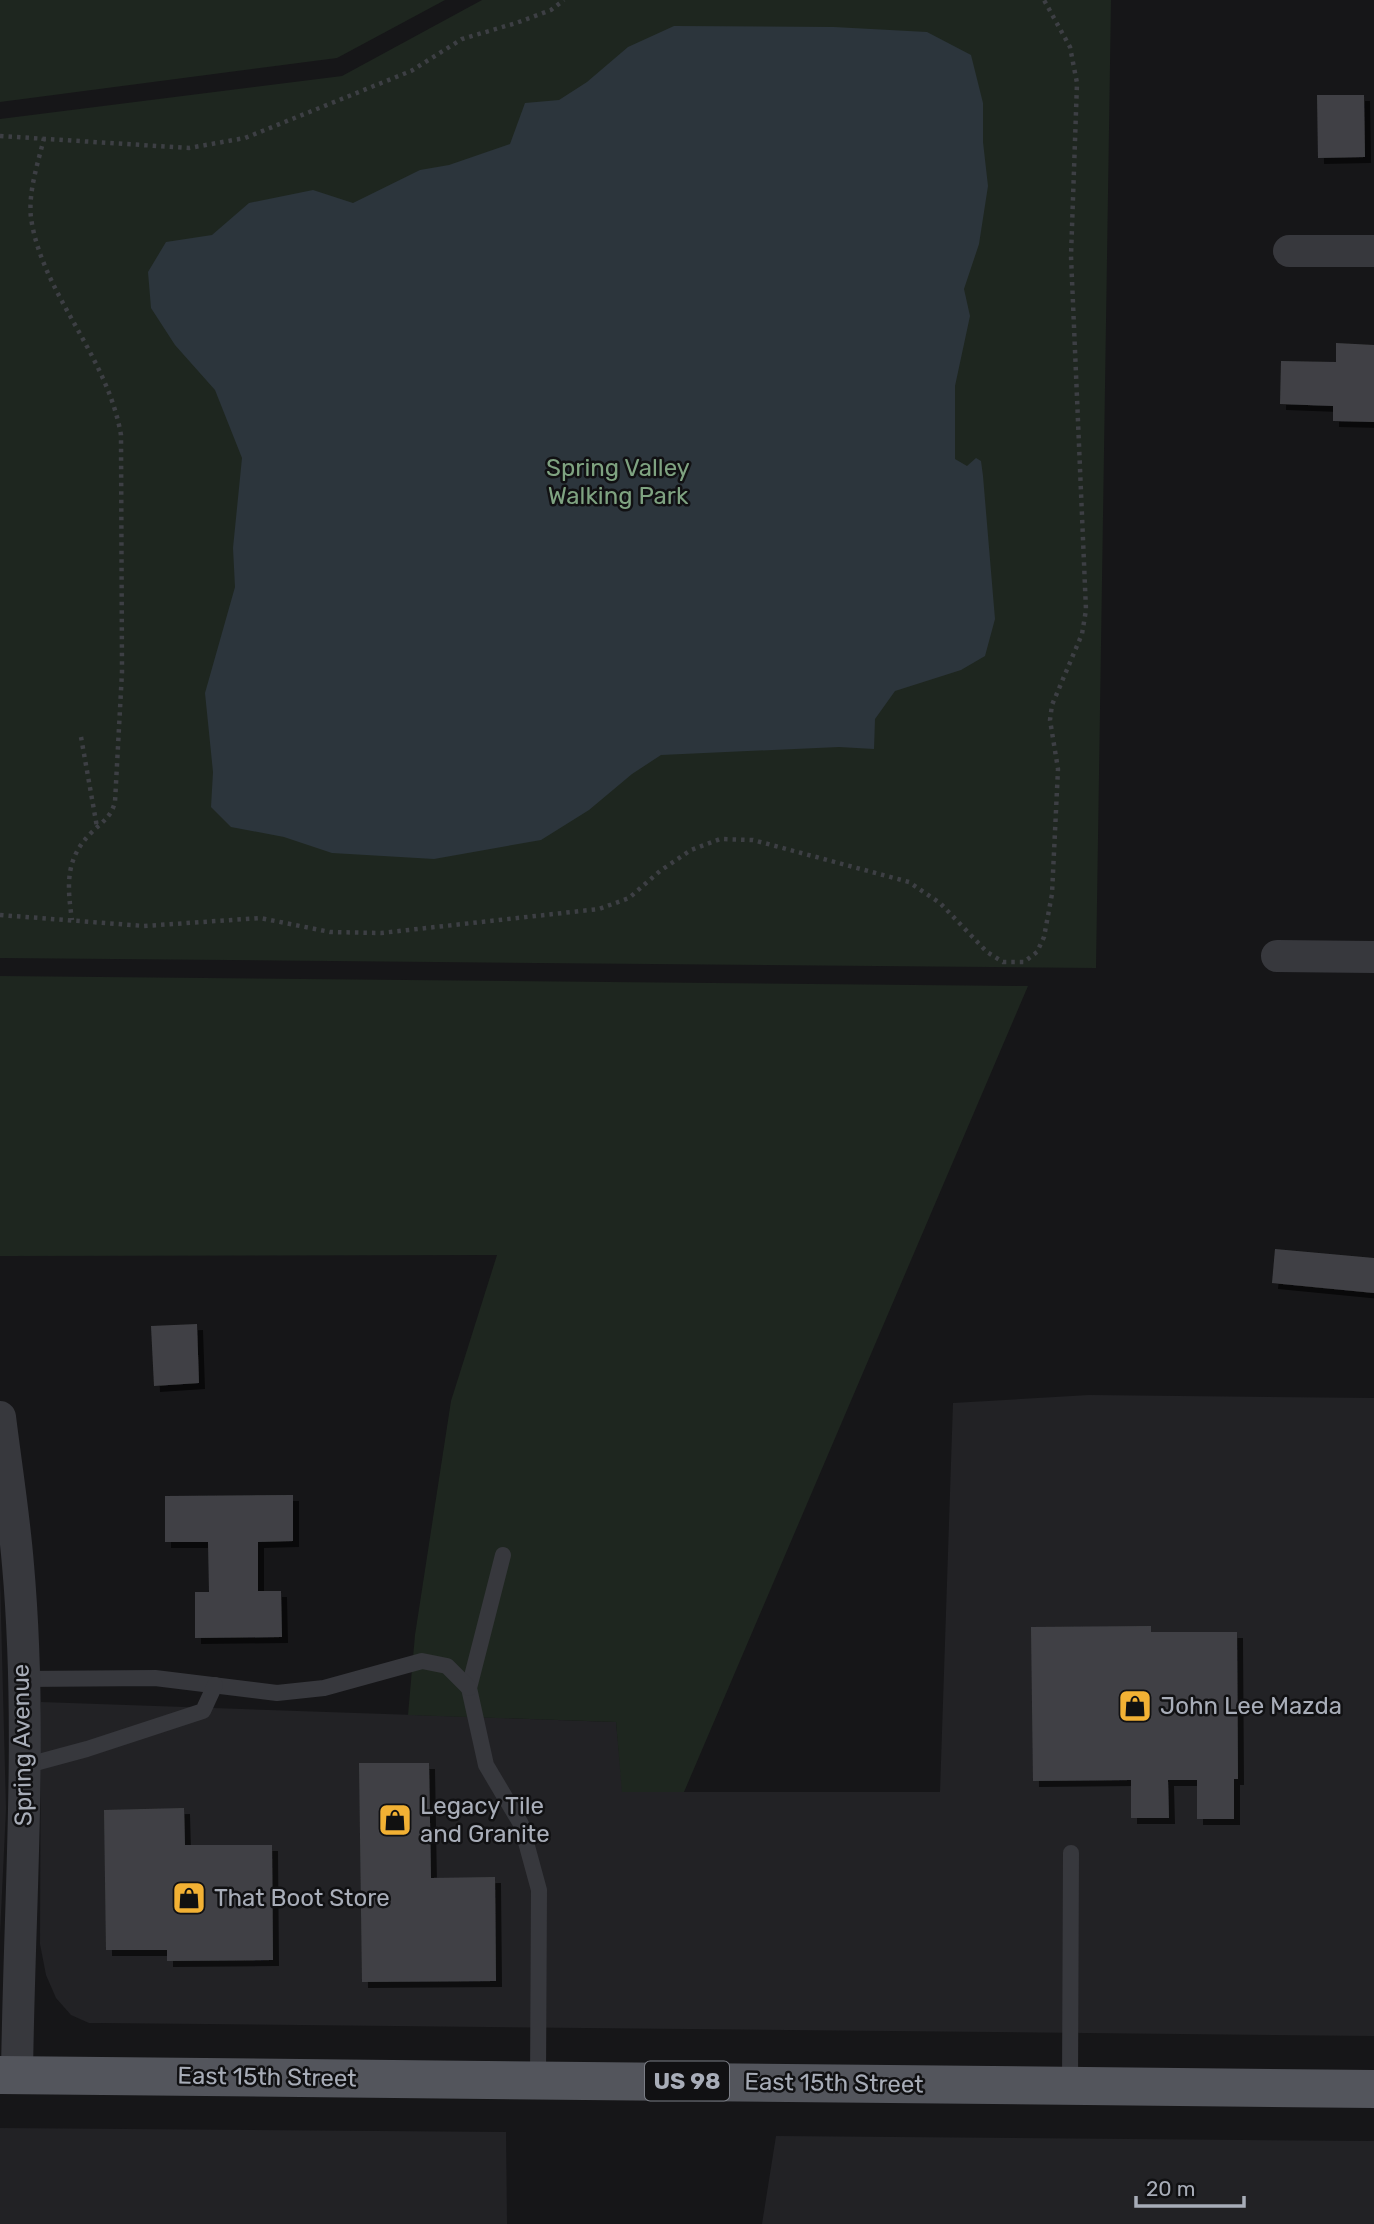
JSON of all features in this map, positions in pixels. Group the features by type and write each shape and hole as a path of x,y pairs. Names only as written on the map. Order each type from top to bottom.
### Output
{"main road":[{"name":"East 15th Street","path":"9,2075 1374,2088"}],"street":[{"path":"1289,251 1374,251"},
{"path":"1276,956 1374,957"},
{"name":"Spring Avenue","path":"0,1417 9,1565 23,1679 24,1766 9,2075"}],"lane":[{"path":"503,1555 469,1688 486,1765 521,1824 539,1890 538,2080"},
{"path":"23,1679 155,1678 277,1693 324,1688 422,1661 447,1666 469,1688"},
{"path":"24,1766 98,1746 203,1711 215,1685"},
{"path":"1070,2085 1071,1853"}],"path":[{"path":"0,136 189,148 244,138 399,76 462,39 516,23 551,9 565,0"},
{"path":"0,915 144,926 260,918 330,932 382,933 599,909 629,898 691,849 720,839 753,841 909,882 940,903 987,952 1003,962 1024,962 1037,952 1044,937 1052,894 1056,834 1058,769 1050,720 1052,705 1082,634 1086,610 1071,256 1077,83 1070,47 1044,0"},
{"path":"44,138 34,180 31,215 40,257 93,354 116,404 121,435 122,672 116,802 112,815 76,849 68,873 72,920"},
{"path":"81,737 97,827"}],"shaded area":[{"path":"674,26 834,27 927,32 971,55 983,103 983,142 988,186 979,244 964,289 970,316 955,386 955,459 967,466 976,458 981,461 995,619 985,656 961,670 895,691 875,719 874,749 839,747 661,755 632,774 589,810 541,840 434,859 332,853 284,837 231,827 211,807 213,772 205,693 235,587 233,548 242,458 215,390 175,345 151,308 148,272 166,242 212,235 249,203 313,190 353,203 420,170 449,165 510,144 525,103 559,100 587,82 628,47"},
{"path":"1089,1395 1374,1398 1374,2036 89,2023 71,2015 56,1998 46,1975 40,1944 41,1702 616,1722 623,1792 940,1792 953,1403"},
{"path":"0,1577 6,1809 0,1934"},
{"path":"0,2128 506,2132 507,2224 0,2224"},
{"path":"776,2136 1374,2141 1374,2224 762,2224"}],"green space":[{"path":"0,0 445,0 337,58 0,102"},
{"name":"Spring Valley Walking Park","path":"482,0 1111,0 1096,968 0,958 0,119 342,76"},
{"path":"0,976 1028,986 684,1792 622,1792 616,1722 408,1715 415,1635 451,1401 497,1255 0,1256"}],"building":[{"path":"1317,95 1364,95 1365,157 1318,158"},
{"path":"1336,343 1374,345 1374,422 1333,421 1333,406 1280,404 1281,361 1336,362"},
{"path":"1275,1249 1374,1258 1374,1293 1272,1283"},
{"path":"197,1324 199,1383 154,1386 151,1326"},
{"path":"293,1495 293,1541 258,1542 258,1591 281,1591 282,1637 195,1638 195,1592 209,1592 208,1542 165,1542 165,1496"},
{"name":"John Lee Mazda","path":"1151,1626 1151,1632 1237,1632 1238,1779 1234,1779 1234,1819 1197,1819 1197,1780 1168,1780 1169,1818 1131,1818 1131,1780 1033,1781 1031,1627"},
{"name":"Legacy Tile and Granite","path":"359,1763 429,1763 431,1878 495,1877 496,1981 362,1982"},
{"name":"That Boot Store","path":"184,1808 185,1845 272,1845 273,1960 167,1961 167,1950 106,1950 104,1810"}],"place":[{"name":"John Lee Mazda","path":"1135,1706"},
{"name":"Legacy Tile and Granite","path":"395,1820"},
{"name":"That Boot Store","path":"189,1898"}]}
